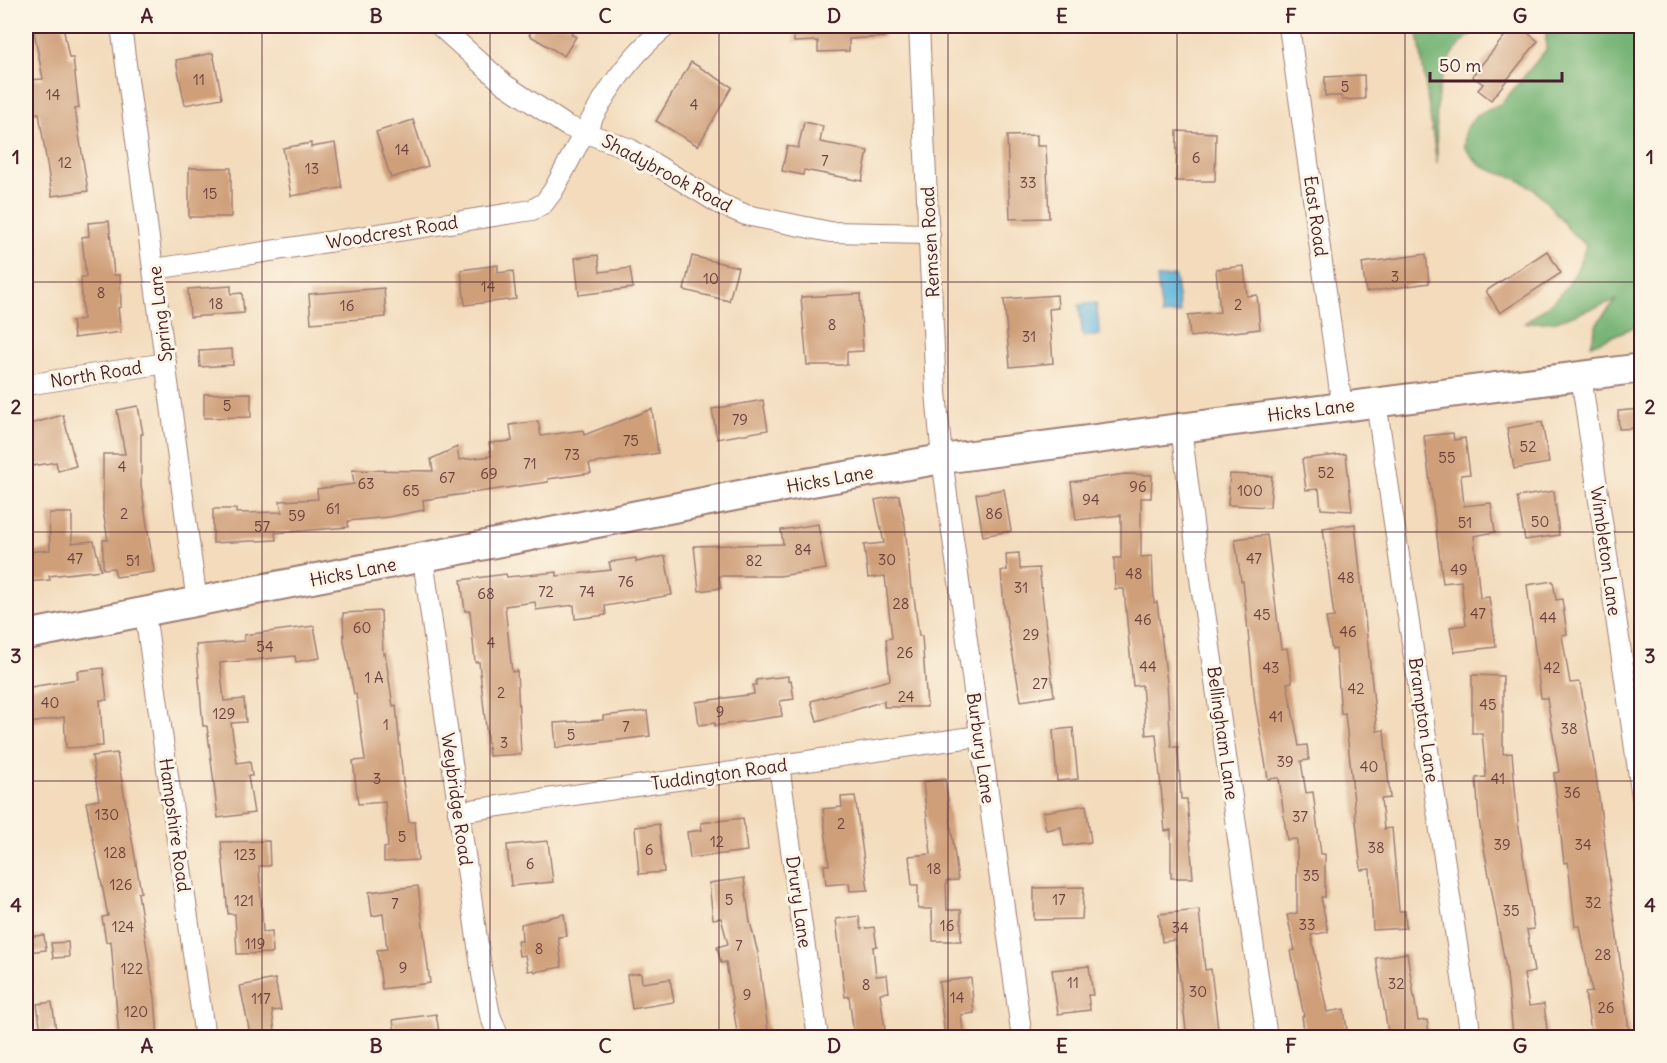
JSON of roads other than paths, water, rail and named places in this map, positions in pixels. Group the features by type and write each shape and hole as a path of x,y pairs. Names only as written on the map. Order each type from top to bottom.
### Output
{"main road":[{"name":"Hicks Lane","path":"26,635 423,559 755,492 942,459 1641,368"}],"street":[{"name":"Spring Lane","path":"122,26 197,603"},
{"name":"Shadybrook Road","path":"440,26 504,84 567,126 586,131 630,149 684,184 746,214 830,232 930,234"},
{"name":"Woodcrest Road","path":"155,269 532,210 544,203 554,191 614,80 628,61 667,26"},
{"name":"Remsen Road","path":"919,26 936,392 942,459"},
{"name":"East Road","path":"1289,26 1342,406"},
{"name":"North Road","path":"26,385 166,363"},
{"name":"Wimbleton Lane","path":"1581,376 1641,797"},
{"name":"Brampton Lane","path":"1376,402 1471,1038"},
{"name":"Bellingham Lane","path":"1181,428 1202,590 1267,1038"},
{"name":"Burbury Lane","path":"942,459 1022,1038"},
{"name":"Weybridge Road","path":"423,559 482,974 490,1016 499,1038"},
{"name":"Hampshire Road","path":"145,613 205,1038"},
{"name":"Tuddington Road","path":"458,812 979,736"},
{"name":"Drury Lane","path":"779,766 818,1038"}],"water":[{"path":"1175,276 1180,313 1162,315 1157,278"},
{"path":"1096,303 1100,335 1083,337 1079,305"}]}
